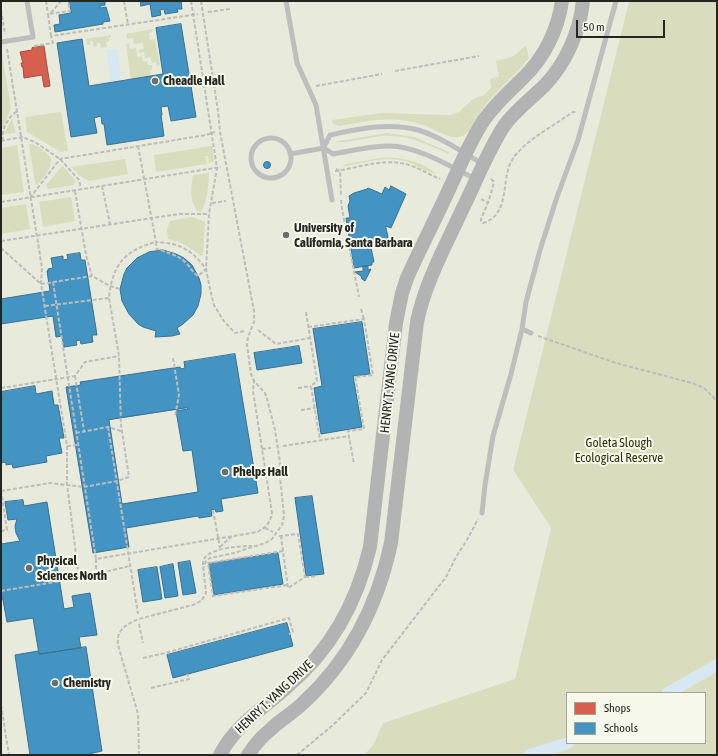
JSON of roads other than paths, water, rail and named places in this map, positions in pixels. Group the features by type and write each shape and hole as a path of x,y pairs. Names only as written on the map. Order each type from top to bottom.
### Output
{"main road":[{"name":"HENRY T. YANG DRIVE","path":"220,755 235,733 254,714 293,682 317,657 341,624 358,587 365,567 373,527 396,323 402,293 413,264 458,170 483,122 500,99 524,78 541,56 559,19 562,1"},
{"name":"HENRY T. YANG DRIVE","path":"248,755 270,730 302,704 331,674 355,640 373,602 387,563 391,543 420,306 432,275 483,180 484,164 505,126 513,115 545,85 562,61 575,35 583,1"}],"lane":[{"path":"3,42 33,37 27,1"},
{"path":"286,1 297,63 316,105 332,200"},
{"path":"482,513 493,436 511,374 522,328 526,302 540,250 557,197 578,140 616,1"},
{"path":"324,148 330,135 373,127 389,126 418,130 484,164"},
{"path":"271,138 284,143 290,154 291,160 289,167 285,172 274,178 261,176 256,172 251,160 255,147 259,142 271,138"},
{"path":"290,154 324,148 334,154 376,147 401,147 416,151 483,180"},
{"path":"522,328 531,333"}],"water":[{"path":"117,49 122,80 111,82 106,50"}],"waterway":[{"path":"670,692 717,665"},
{"path":"530,755 566,744"}],"place":[{"name":"Cheadle Hall","path":"155,81"},
{"name":"University of California, Santa Barbara","path":"286,235"},
{"name":"Phelps Hall","path":"225,472"},
{"name":"Physical Sciences North","path":"29,568"},
{"name":"Chemistry","path":"55,683"}],"park label":[{"name":"Goleta Slough Ecological Reserve","path":"619,450"}]}
